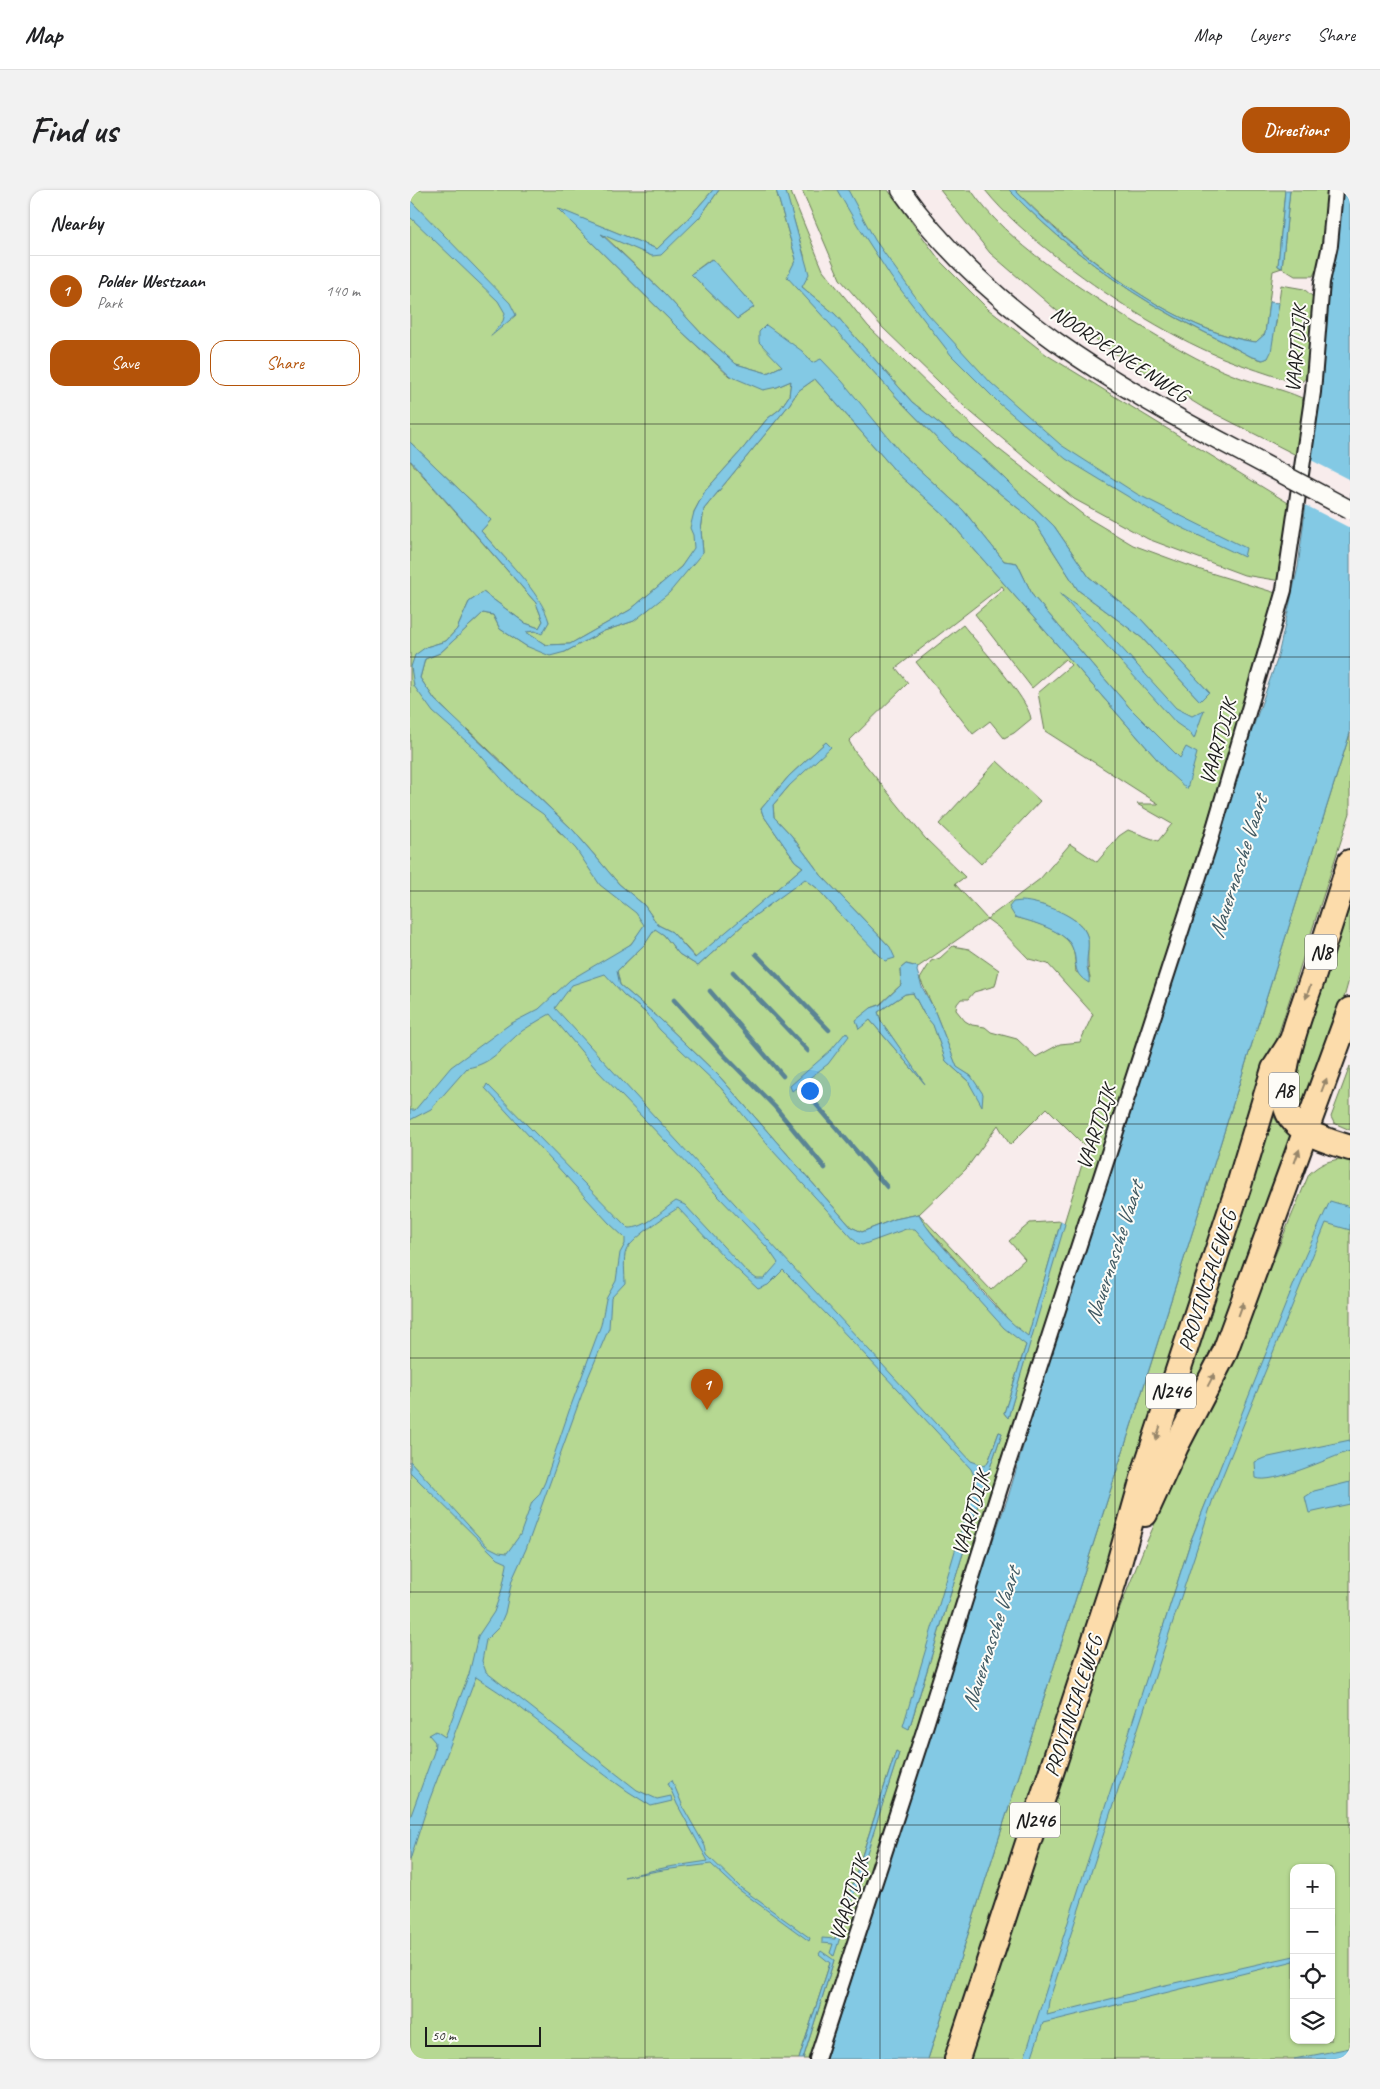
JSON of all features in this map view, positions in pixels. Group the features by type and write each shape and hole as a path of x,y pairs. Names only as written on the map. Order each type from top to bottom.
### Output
{"highway":[{"name":"N8","path":"1291,1042 1350,862"},
{"name":"N246","path":"1306,1130 1350,1010"},
{"name":"A8","path":"1291,1042 1283,1098 1287,1112 1295,1122 1306,1130 1330,1142 1350,1148"},
{"name":"PROVINCIALEWEG","path":"957,2059 1114,1581 1145,1471 1239,1185 1274,1069 1291,1042"},
{"name":"PROVINCIALEWEG","path":"1114,1581 1176,1446 1224,1354 1306,1130"}],"street":[{"name":"NOORDERVEENWEG","path":"901,190 978,279 1017,312 1067,349 1119,384 1178,418 1350,510"},
{"name":"VAARTDIJK","path":"817,2059 1207,851 1284,590 1313,392 1322,282 1330,245 1335,190"}],"green space":[{"path":"410,190 713,190 685,222 657,249 558,209 729,376 777,387 791,381 789,396 780,409 767,419 705,491 694,512 695,548 681,567 630,610 570,644 546,645 525,632 535,631 549,622 524,580 481,531 491,520 410,442"},
{"path":"719,190 776,190 796,259 788,277 901,402 957,459 1034,521 1078,590 1142,638 1200,701 1209,692 1138,616 1089,577 1054,526 984,459 912,402 835,314 802,287 804,255 785,190 790,190 823,270 868,326 996,447 1086,517 1133,545 1201,570 1276,593 1246,698 1150,1009 811,2059 803,2059 834,1960 830,1963 799,2059 410,2059 410,461 536,603 543,621 539,628 525,623 483,592 469,602 457,629 446,641 426,647 415,681 435,700 420,678 425,659 440,653 483,613 493,615 500,629 526,646 565,652 604,631 634,621 703,552 701,530 704,509 789,405 798,391 815,379 898,474 945,516 1169,773 1180,758 1129,707 1033,596 1017,563 1004,561 963,510 902,454 802,351 782,366 767,373 736,364 701,333 664,293 600,232 652,256 699,218","holes":["711,259 754,307 737,319 691,274","1002,586 1004,589 975,614 1032,688 1065,659 1071,665 1038,693 1045,731 1159,804 1137,804 1172,824 1158,841 1128,830 1119,836 1097,862 1070,844 1040,879 987,919 955,884 965,877 925,838 855,752 849,741 908,683 896,668","467,729 573,830 619,884 644,905 658,925 672,932 696,958 803,867 795,861 763,815 761,809 789,776 826,742 773,805 774,817 791,835 821,875 890,947 850,925 817,888 805,878 746,922 698,966 679,954 664,935 655,928 645,944 617,971 620,985 660,1019 719,1076 851,1227 862,1232 895,1219 919,1214 966,1169 998,1125 1010,1145 1047,1108 1083,1144 1088,1145 1008,1418 1004,1413 1026,1345 909,1219 853,1238 721,1088 645,1012 624,995 603,964 631,944 646,923 581,850 558,831 547,812","1042,905 1072,918 1083,928 1087,935 1090,978 1076,972 1073,951 1066,939 1053,930 1015,917","987,919 998,927 1029,959 1048,964 1093,1014 1080,1042 1060,1044 1036,1057 1017,1039 991,1032 985,1027 972,1025 965,1021 956,1010 957,1004 961,999 968,999 974,992 995,986 999,970 969,949 953,946 940,958 931,961 920,979 957,1068 971,1076 968,1081 946,1061 933,1024 924,1014 913,993 905,994 878,1012 881,1021 920,1078 870,1020 864,1023 871,1008 879,1005 901,985 900,969 906,964 918,967","999,1432 1002,1433 984,1485 909,1729 983,1476","896,1751 899,1753 833,1956 833,1944"]},
{"path":"802,190 888,190 941,262 988,309 1047,355 1290,504 1281,581 1244,575 1148,539 1074,499 966,408 883,328 840,279"},
{"path":"940,190 971,190 986,210 1004,228 1047,264 1092,296 1172,344 1208,364 1233,375 1302,398 1304,405 1296,455 1202,407 1120,357 1056,310 990,253"},
{"path":"985,190 1009,190 1042,222 1132,292 1176,318 1250,356 1262,360 1268,358 1276,323 1281,285 1304,289 1313,297 1309,363 1305,378 1297,383 1292,382 1223,358 1157,325 1114,299 1054,255 1009,216"},
{"path":"1015,190 1285,190 1278,266 1282,268 1273,271 1265,334 1256,342 1223,334 1189,321 1157,304 1125,284 1066,238"},
{"path":"1290,190 1328,190 1320,262 1313,276 1295,276 1282,268"},
{"path":"963,625 1002,671 1022,698 1028,710 1031,719 1014,733 1004,738 990,721 973,734 916,662"},
{"path":"1350,733 1350,813 1211,1242 1201,1262 1065,1695 946,2059 928,2059 1141,1395"},
{"path":"997,761 1040,801 981,864 939,824"},
{"path":"1350,899 1350,976 1334,1034 1303,1114 1295,1092 1295,1068"},
{"path":"1350,1066 1350,1130 1334,1123 1331,1117"},
{"path":"1272,1113 1279,1125 1297,1139 1208,1356 1173,1425 1216,1295 1233,1220"},
{"path":"1340,1159 1350,1161 1350,2059 966,2059 1017,1908 1029,1881 1046,1828 1058,1775 1097,1666 1144,1548 1196,1431 1231,1361 1309,1174 1316,1168","holes":["1228,1449 1105,1810 1191,1540"]},
{"path":"919,1214 991,1290 1025,1259 1009,1241 1030,1223 1061,1221 1028,1337 1014,1326 924,1224"}],"water":[{"path":"713,190 719,190 699,218 661,255 652,256 601,234 664,293 701,333 736,364 767,373 782,366 759,342 759,332 766,325 802,351 812,363 821,359 842,381 902,454 963,510 1004,561 1017,563 1033,596 1129,707 1180,758 1186,747 1197,753 1187,789 1169,773 945,516 898,474 815,379 798,391 789,405 704,509 701,530 703,552 669,593 634,621 604,631 565,652 550,656 526,646 500,629 493,615 483,613 440,653 425,659 420,678 435,700 573,830 619,884 644,905 658,925 672,932 695,958 803,867 795,861 763,815 761,809 789,776 826,742 831,747 789,786 773,805 774,817 791,835 821,875 890,947 895,958 885,961 817,888 805,879 746,922 698,966 679,954 664,935 655,929 645,944 617,971 620,985 660,1019 719,1076 851,1227 862,1232 895,1219 919,1214 934,1237 988,1299 1007,1319 1028,1336 1061,1221 1065,1224 1008,1418 1004,1413 1026,1345 1004,1328 915,1229 906,1229 862,1245 857,1243 772,1150 721,1088 660,1030 645,1012 624,995 605,974 572,985 555,1008 971,1461 985,1466 999,1432 1002,1433 984,1485 909,1729 903,1726 976,1480 971,1469 855,1344 783,1270 768,1285 758,1289 725,1258 678,1208 658,1222 634,1241 626,1251 624,1262 625,1283 611,1298 609,1328 587,1380 526,1549 512,1580 505,1613 499,1627 486,1640 482,1661 486,1672 637,1790 657,1799 671,1796 672,1801 651,1806 606,1776 521,1708 476,1677 429,1801 410,1860 410,1818 434,1752 435,1742 429,1735 436,1731 445,1737 469,1674 478,1636 494,1612 502,1589 507,1563 498,1559 410,1472 410,1461 487,1546 499,1552 507,1553 520,1535 532,1502 539,1495 545,1482 601,1325 606,1299 616,1281 620,1253 625,1244 625,1238 485,1088 487,1084 628,1228 647,1222 676,1201 685,1205 747,1272 757,1279 764,1279 778,1263 767,1247 596,1069 550,1014 522,1031 484,1063 467,1068 431,1109 410,1120 410,1110 415,1110 451,1067 510,1024 539,1009 570,980 631,944 644,925 636,913 600,885 576,849 543,814 516,795 475,749 433,712 414,686 411,667 415,655 426,647 446,641 457,629 469,602 483,592 525,623 539,628 543,621 536,603 410,460 410,442 491,520 481,531 530,587 545,611 549,622 542,634 535,631 526,632 546,645 570,644 630,610 681,567 694,548 693,535 690,528 694,512 705,491 767,419 780,409 789,396 791,381 763,390 730,376 680,330 557,208 657,249 685,222"},
{"path":"776,190 785,190 787,195 809,274 802,287 835,314 912,402 984,459 1054,526 1089,577 1138,616 1209,692 1200,701 1142,638 1078,590 1034,521 957,459 901,402 787,277 796,259"},
{"path":"837,190 848,190 875,240 927,313 991,383 1061,445 1137,494 1246,548 1244,557 1170,522 1066,459 1000,404 951,355 891,277"},
{"path":"1009,190 1015,190 1064,237 1125,284 1158,305 1191,322 1224,335 1256,342 1265,334 1269,302 1279,303 1271,352 1268,358 1263,360 1250,356 1132,292 1077,252"},
{"path":"1285,190 1290,190 1282,268 1278,266"},
{"name":"Nauernasche Vaart","path":"1340,190 1350,190 1350,733 1141,1395 928,2059 826,2059 927,1744 929,1731 950,1663 1009,1494 1058,1329 1252,730 1277,660 1298,567 1312,455"},
{"path":"410,200 510,303 516,315 490,337 503,321 505,313 498,301 410,217"},
{"path":"712,259 754,307 737,319 691,274"},
{"path":"1059,593 1098,622 1176,708 1192,716 1204,710 1194,739 1189,732 1176,723"},
{"path":"1022,901 1058,911 1082,926 1088,941 1087,967 1089,983 1079,975 1072,947 1063,936 1047,928 1015,917 1009,907 1013,902"},
{"path":"906,964 918,967 917,971 922,987 933,1007 957,1067 971,1076 983,1094 982,1106 968,1081 946,1061 933,1025 924,1014 913,993 905,994 878,1012 881,1021 925,1084 870,1020 859,1029 856,1020 871,1008 880,1005 901,985 900,969"},
{"path":"846,1032 849,1036 828,1064 792,1091 790,1086 831,1050"},
{"path":"1330,1201 1350,1207 1350,1230 1326,1223 1213,1499 1049,2001 1047,2015 1161,1986 1290,1957 1290,1962 1043,2023 1031,2059 1024,2059 1191,1540 1305,1256"},
{"path":"1350,1440 1350,1451 1275,1478 1256,1478 1255,1462 1264,1458"},
{"path":"1350,1482 1350,1504 1309,1513 1305,1497 1314,1491"},
{"path":"896,1751 899,1753 834,1956 830,1953 833,1944 822,1943 822,1938 835,1939"},
{"path":"672,1780 684,1809 705,1846 707,1855 741,1888 810,1938 809,1941 738,1889 711,1864 624,1877 668,1867 708,1861 677,1804 668,1783"},
{"path":"821,1951 834,1960 803,2059 799,2059 830,1963 819,1954"},
{"path":"1350,2048 1350,2059 1294,2059"}],"pier":[{"path":"1309,459 1350,480 1350,528 1303,504"}],"waterway":[{"path":"756,954 829,1030"},
{"path":"733,972 808,1051"},
{"path":"710,991 783,1076"},
{"path":"674,1000 775,1107 825,1168"},
{"path":"809,1096 887,1187"}],"place":[{"name":"Polder Westzaan","path":"707,1410"}]}
